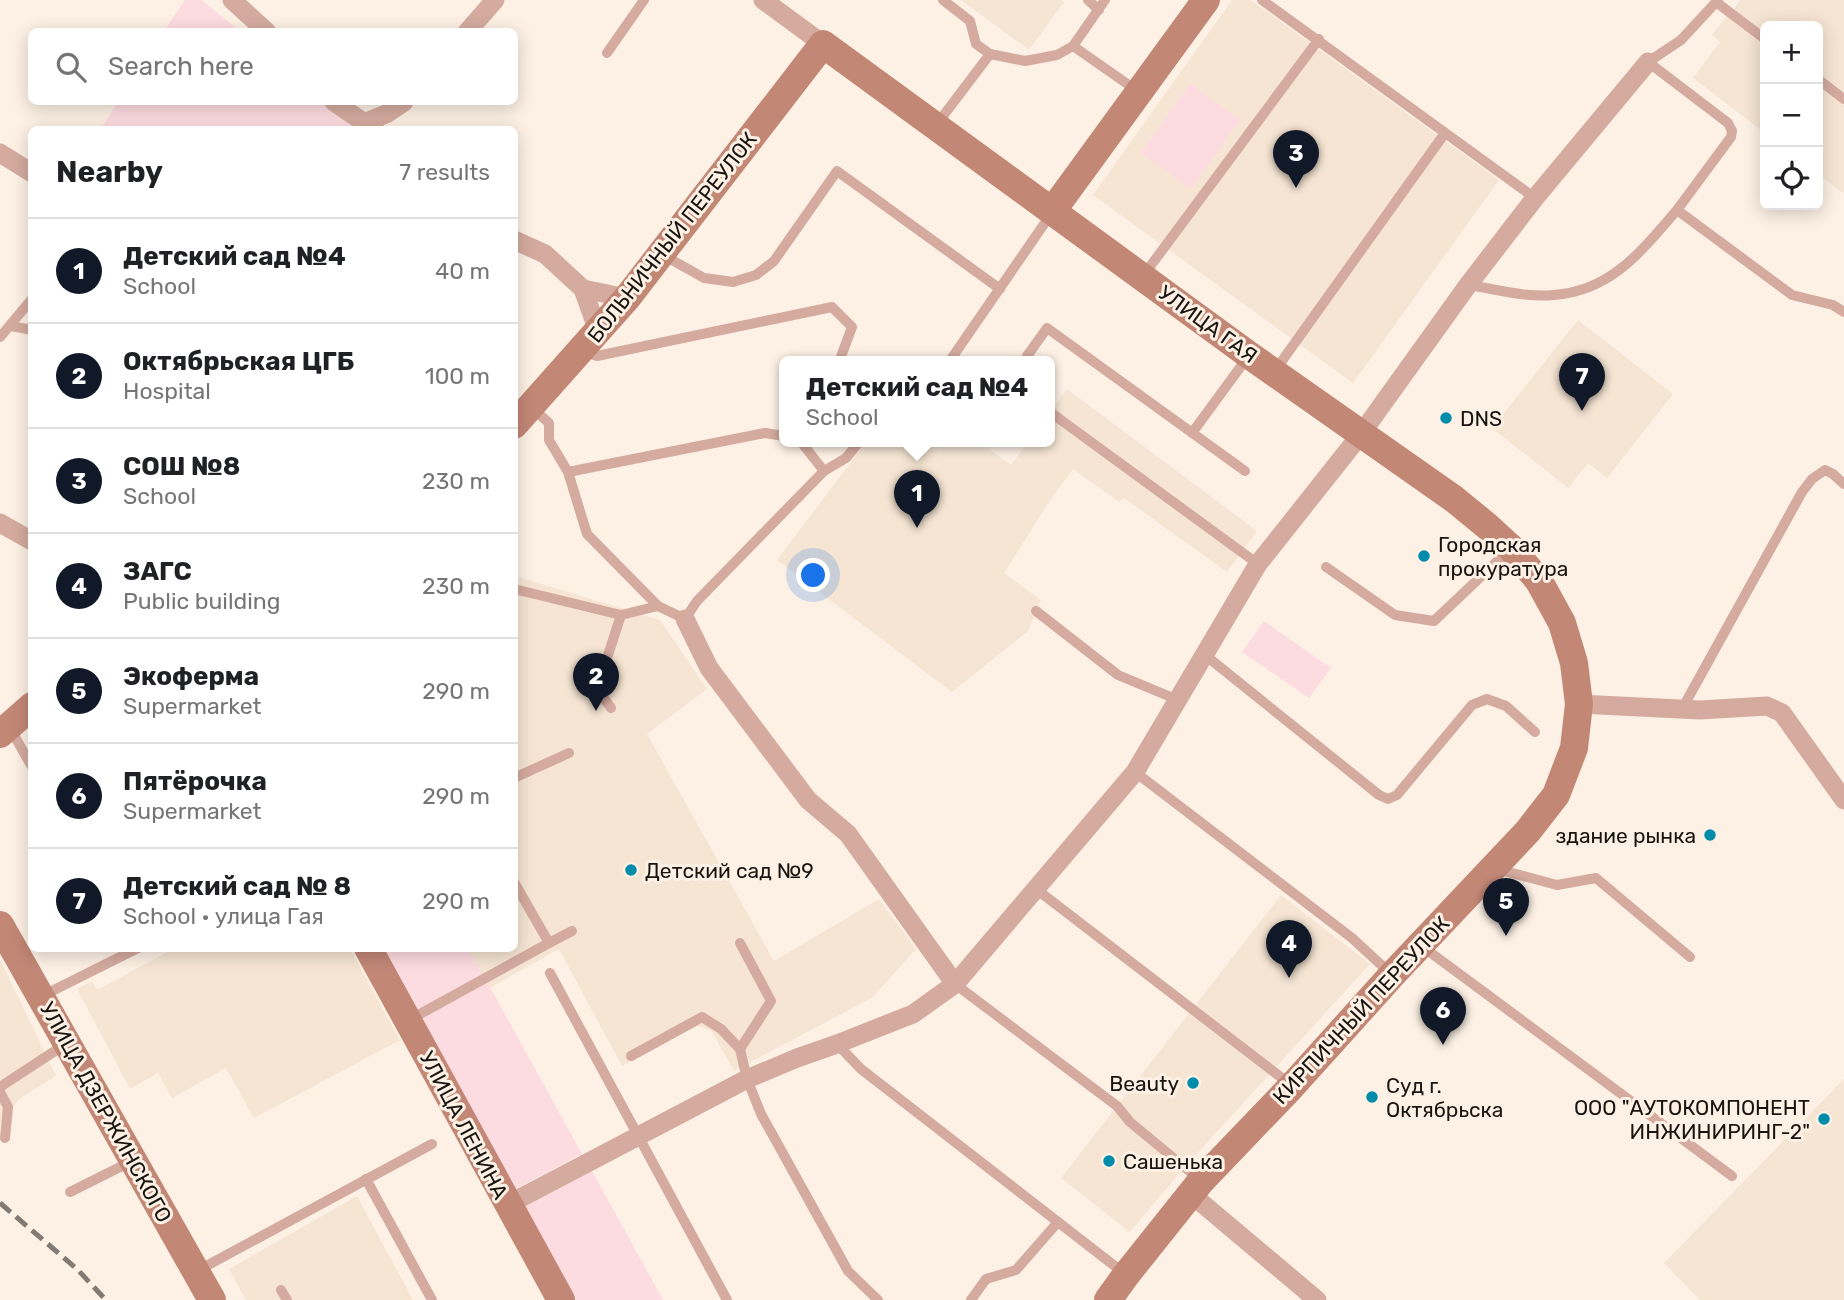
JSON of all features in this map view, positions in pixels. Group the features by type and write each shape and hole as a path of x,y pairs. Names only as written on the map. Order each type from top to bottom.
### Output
{"main road":[{"path":"1053,210 1206,0"},
{"name":"УЛИЦА ГАЯ","path":"823,44 1249,355 1454,499 1487,526 1511,548 1539,581 1562,623 1574,663 1579,704"},
{"name":"БОЛЬНИЧНЫЙ ПЕРЕУЛОК","path":"523,416 627,298 823,44"},
{"name":"КИРПИЧНЫЙ ПЕРЕУЛОК","path":"1108,1300 1196,1188 1528,831 1556,795 1574,748 1579,704"},
{"path":"5,730 28,710"},
{"name":"УЛИЦА ДЗЕРЖИНСКОГО","path":"0,925 212,1300"},
{"name":"УЛИЦА ЛЕНИНА","path":"370,952 561,1300"}],"street":[{"path":"232,0 263,28"},
{"path":"470,28 495,0"},
{"name":"УЛИЦА ГАЯ","path":"763,0 823,44"},
{"path":"507,1205 747,1079 913,1014 955,984 1135,772 1258,564 1361,434 1468,285 1535,198 1648,62"},
{"path":"338,105 370,126 400,105"},
{"path":"0,153 28,170"},
{"path":"518,242 545,254 583,289 627,298"},
{"path":"583,289 589,341"},
{"path":"0,523 28,539"},
{"path":"685,619 709,668 808,800 848,834 955,984"},
{"path":"1579,704 1700,710 1767,706 1776,709 1831,775 1844,800"},
{"path":"1196,1188 1317,1300"}],"lane":[{"path":"607,53 643,0"},
{"path":"943,0 970,20 976,44 990,54 1025,61 1057,55 1073,46 1105,0"},
{"path":"1088,0 1098,9"},
{"path":"1262,0 1535,198"},
{"path":"1468,285 1533,295 1554,295 1592,288 1618,272 1649,243 1678,209 1731,138 1732,131 1728,123 1648,62 1681,40 1717,1 1760,35"},
{"path":"1142,276 1319,40"},
{"path":"1073,46 1140,93"},
{"path":"936,126 990,54"},
{"path":"1823,83 1844,99"},
{"path":"1274,372 1446,133"},
{"path":"661,253 704,278 733,282 756,275 774,261 837,171 1000,289"},
{"path":"1678,209 1791,295 1833,305 1844,312"},
{"path":"953,356 1053,210"},
{"path":"0,337 28,304"},
{"path":"589,341 597,356 832,307 852,327 841,356"},
{"path":"11,326 28,329"},
{"path":"1027,356 1047,328 1245,471"},
{"path":"1192,432 1249,355"},
{"path":"523,416 549,423 549,440 568,471 587,534 658,606 685,619 697,601 824,471 846,458 855,447"},
{"path":"1055,416 1258,564"},
{"path":"568,471 765,433 779,435"},
{"path":"805,447 824,471"},
{"path":"1681,709 1801,492 1812,478 1825,470 1844,484"},
{"path":"1325,567 1395,615 1434,621 1511,548"},
{"path":"518,590 621,615 658,606"},
{"path":"1036,611 1118,675 1178,700"},
{"path":"611,708 597,689 621,615"},
{"path":"1205,655 1379,795 1388,799 1396,795 1472,705 1487,699 1506,706 1535,732"},
{"path":"5,730 28,762"},
{"path":"518,776 569,753"},
{"path":"1135,772 1352,938 1392,975"},
{"path":"1493,868 1557,885 1596,878 1689,957"},
{"path":"518,889 549,943"},
{"path":"1036,889 1292,1086"},
{"path":"408,1021 572,931"},
{"path":"740,943 771,1001 740,1049"},
{"path":"1420,945 1732,1176"},
{"path":"41,997 130,952"},
{"path":"550,973 727,1300"},
{"path":"955,984 1116,1106 1196,1188"},
{"path":"631,1056 702,1017 721,1028 740,1049 747,1079 761,1114 848,1271 878,1300"},
{"path":"5,1138 8,1107 0,1089 67,1043"},
{"path":"837,1044 861,1069 1126,1275"},
{"path":"196,1271 432,1144"},
{"path":"70,1192 134,1160"},
{"path":"366,1179 430,1299"},
{"path":"971,1300 986,1279 1016,1270 1058,1222"},
{"path":"281,1290 287,1300"}],"shaded area":[{"path":"185,0 201,0 236,28 166,28"},
{"path":"961,0 1062,0 1064,2 1029,50"},
{"path":"1232,0 1251,0 1499,180 1353,383 1093,195"},
{"path":"1740,0 1844,0 1844,92 1823,76 1823,21 1760,21 1760,28 1734,9"},
{"path":"1728,15 1760,40 1760,129 1693,78 1720,42 1712,35"},
{"path":"1190,84 1240,120 1191,189 1141,153"},
{"path":"1823,88 1844,105 1844,194 1823,178"},
{"path":"116,105 330,105 356,126 103,126"},
{"path":"1578,320 1673,394 1607,478 1588,463 1568,488 1492,428"},
{"path":"1067,389 1257,531 1227,572 1124,498 1119,502 1073,469 1004,573 1041,600 1028,631 952,692 777,560 862,447 986,447 1011,465 1024,447 1055,447 1055,405"},
{"path":"518,577 660,620 707,689 647,734 774,961 879,899 916,949 873,997 734,1071 711,1030 697,1026 622,1066 559,949 490,988 471,952 518,952"},
{"path":"1264,621 1331,668 1309,698 1242,652"},
{"path":"1281,895 1370,964 1184,1168 1130,1232 1061,1178"},
{"path":"167,952 352,952 400,1040 254,1118 226,1068 172,1098 158,1073 130,1089 77,989 92,981 97,990"},
{"path":"384,952 471,952 582,1154 515,1189"},
{"path":"0,959 56,1076 19,1099 0,1124"},
{"path":"1844,1079 1844,1300 1700,1300 1664,1263"},
{"path":"592,1171 663,1300 576,1300 524,1207"},
{"path":"357,1196 413,1300 246,1300 229,1269"}],"railway":[{"path":"0,1203 77,1269 106,1300"}],"place":[{"name":"СОШ №8","path":"1296,188"},
{"name":"Детский сад № 8","path":"1582,411"},
{"name":"DNS","path":"1446,418"},
{"name":"Детский сад №4","path":"917,528"},
{"name":"Городская прокуратура","path":"1424,556"},
{"name":"Октябрьская ЦГБ","path":"596,711"},
{"name":"здание рынка","path":"1710,835"},
{"name":"Детский сад №9","path":"631,870"},
{"name":"Экоферма","path":"1506,936"},
{"name":"ЗАГС","path":"1289,978"},
{"name":"Пятёрочка","path":"1443,1045"},
{"name":"Beauty","path":"1193,1083"},
{"name":"Суд г. Октябрьска","path":"1372,1097"},
{"name":"ООО \"АУТОКОМПОНЕНТ ИНЖИНИРИНГ-2\"","path":"1824,1119"},
{"name":"Сашенька","path":"1109,1161"}]}
